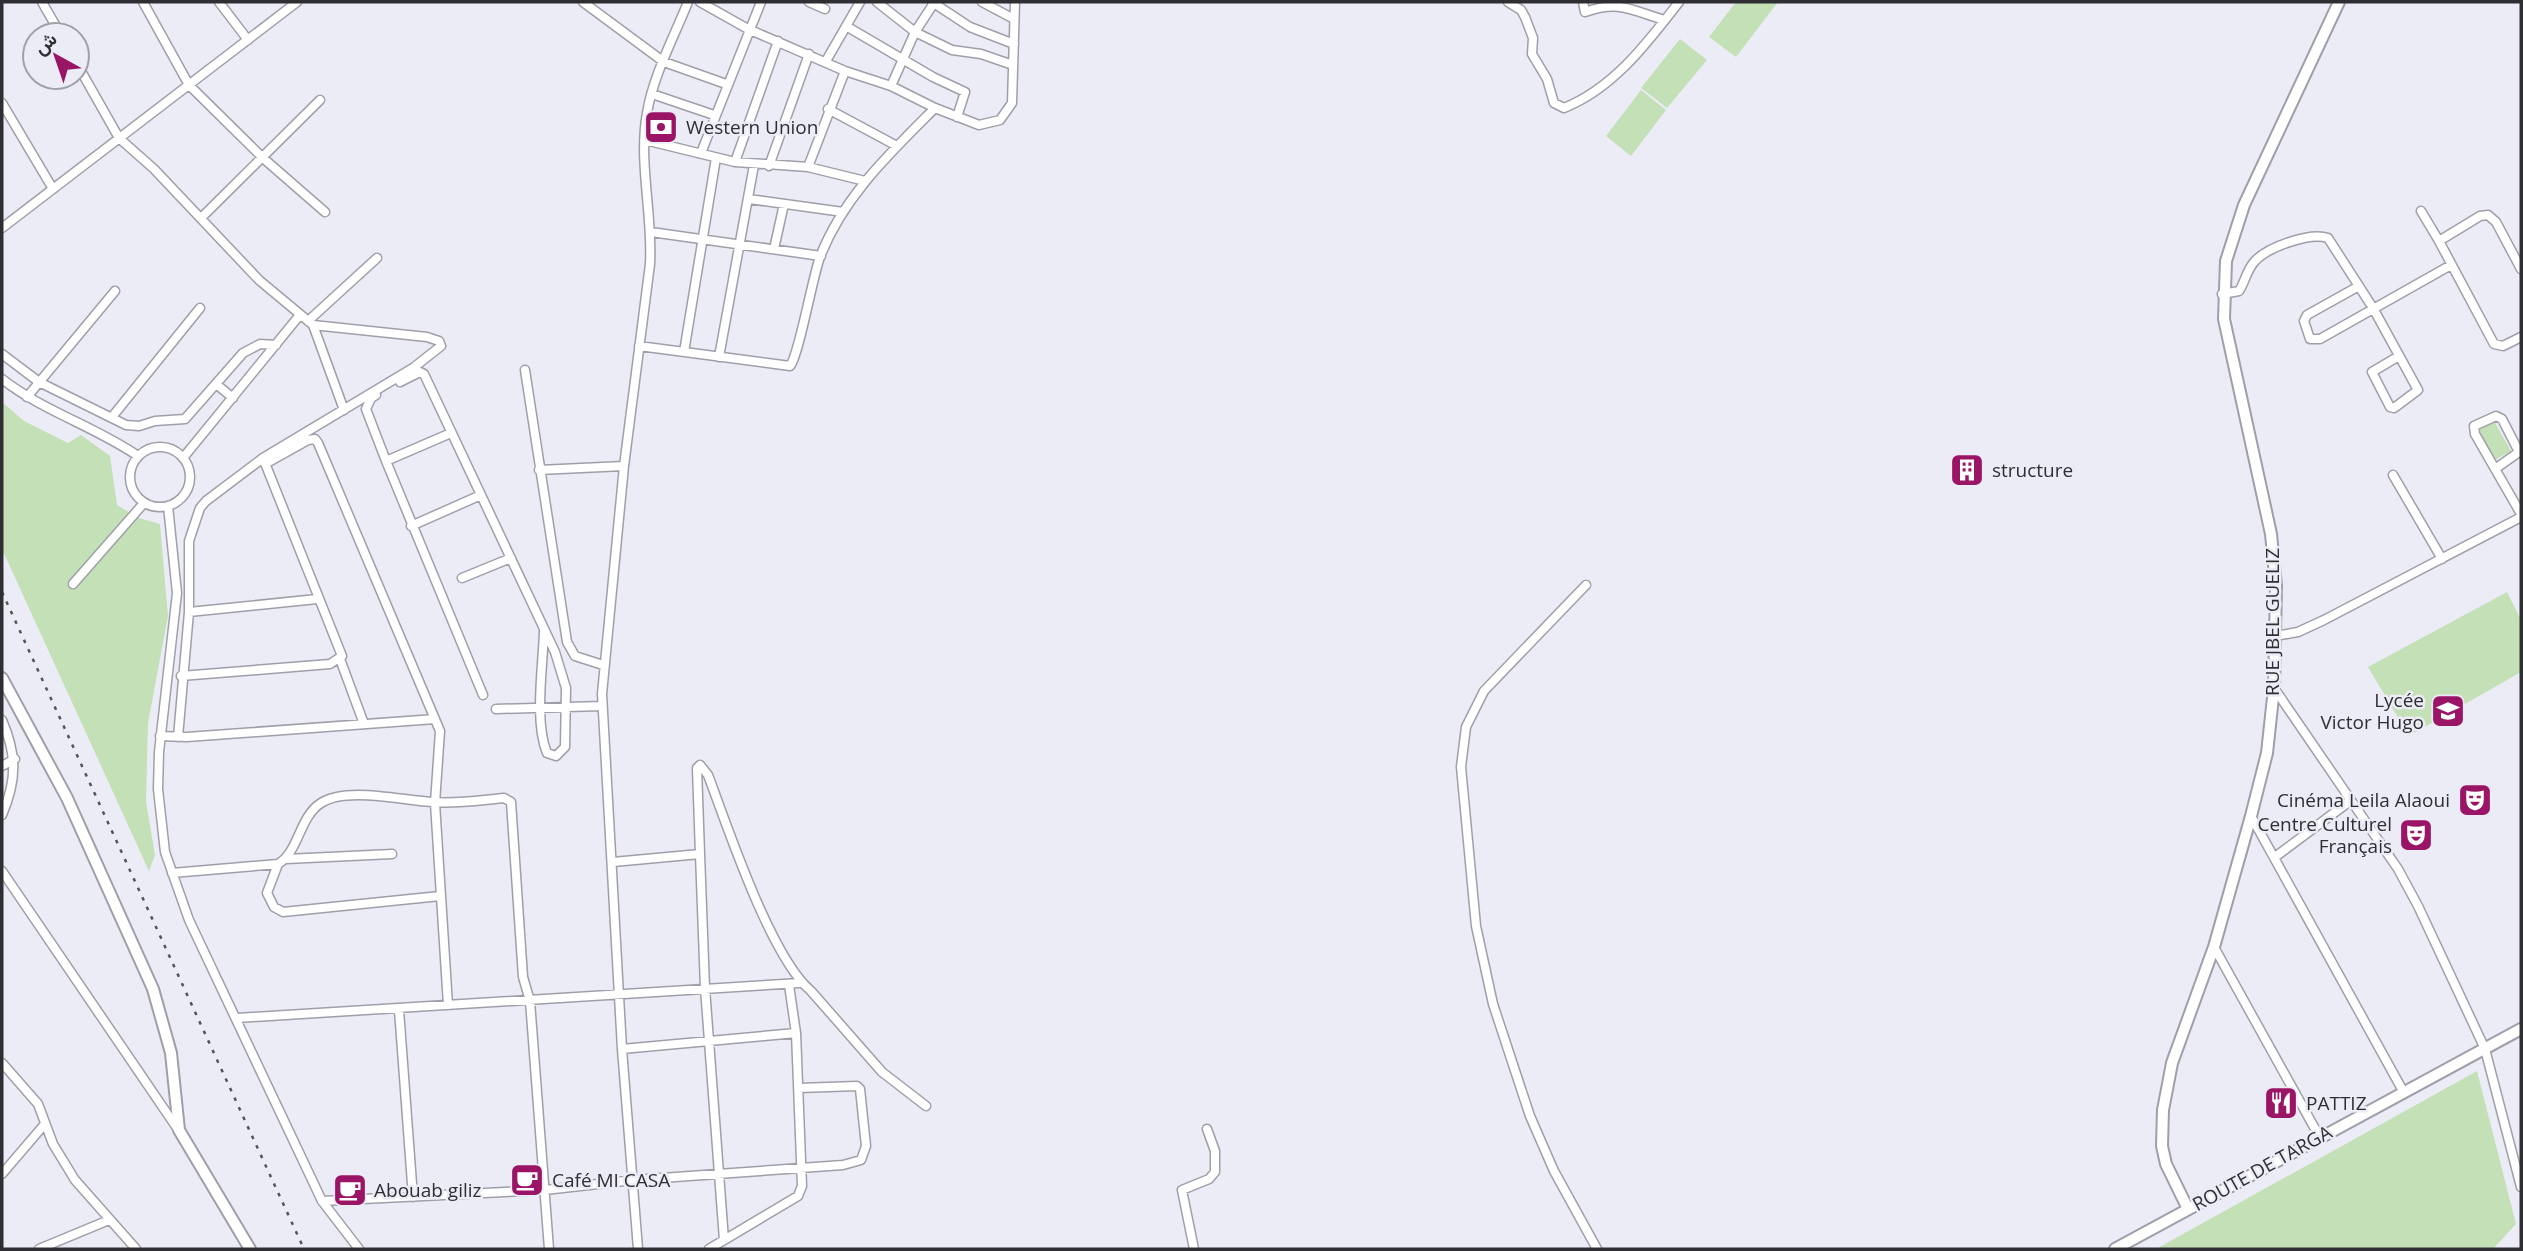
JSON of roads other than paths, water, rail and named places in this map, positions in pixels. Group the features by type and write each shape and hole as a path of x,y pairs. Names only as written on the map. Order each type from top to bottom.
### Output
{"street":[{"path":"42,2 53,21"},
{"path":"143,2 189,85 263,158 325,212"},
{"path":"219,2 248,40"},
{"path":"2,228 297,2"},
{"path":"583,2 664,62 726,84"},
{"path":"638,1249 622,1049 621,994 602,706 603,665 617,565 624,466 650,264 651,232 645,178 647,114 652,94 688,2"},
{"path":"700,2 748,29 845,71 891,86 935,108 979,125 1000,121 1012,103 1015,2"},
{"path":"701,153 726,84 761,2"},
{"path":"809,2 825,9"},
{"path":"826,61 860,2"},
{"path":"877,2 915,32 953,50 969,51 1013,65"},
{"path":"982,2 1014,19"},
{"path":"1508,2 1521,10 1525,17 1532,38 1532,54 1547,79 1554,103 1564,108 1580,101 1616,76 1679,2"},
{"path":"1583,2 1585,12 1598,6 1612,5 1664,20"},
{"name":"RUE JBEL GUELIZ","path":"2188,1209 2166,1164 2162,1146 2163,1110 2172,1063 2214,947 2251,816 2267,753 2274,688 2276,585 2271,534 2224,319 2222,294 2233,232 2339,2"},
{"path":"891,86 915,32 933,3 970,27 1014,44"},
{"path":"846,26 965,92 957,117"},
{"path":"735,162 778,41"},
{"path":"769,166 809,54"},
{"path":"807,167 845,71"},
{"path":"91,89 119,138 154,169 258,280 299,316 310,323 427,337 436,339 441,344 439,350 413,368 216,491 200,508 188,541 189,612 181,676 178,737"},
{"path":"652,94 714,115"},
{"path":"201,218 320,100"},
{"path":"2,103 53,189"},
{"path":"639,346 786,367 792,365 821,256 844,212 865,181 935,108"},
{"path":"828,109 897,146"},
{"path":"645,140 735,162 807,167 865,181"},
{"path":"684,352 716,158"},
{"path":"719,357 750,199 754,165"},
{"path":"750,199 844,212"},
{"path":"774,249 783,204"},
{"path":"2421,211 2494,344 2503,346 2521,337"},
{"path":"2439,242 2480,216 2488,215 2496,222 2521,269"},
{"path":"651,232 704,237 821,256"},
{"path":"2222,294 2239,292 2250,267 2266,253 2319,235 2328,238 2373,308 2399,356 2418,392 2392,408 2372,372 2399,356"},
{"path":"310,323 377,258"},
{"path":"2359,286 2307,314 2304,321 2310,339 2320,339 2451,265"},
{"path":"27,397 115,291"},
{"path":"112,417 200,308"},
{"path":"183,458 299,316"},
{"path":"310,323 344,410"},
{"path":"2,354 38,382 134,427 155,421 183,420 248,349 260,344 276,345"},
{"path":"525,370 567,642 575,656 603,665"},
{"path":"483,695 411,526 366,410 371,398 417,373 424,374 512,558 562,670 566,688 565,747 556,756 547,753 544,746 541,709 544,631"},
{"path":"2,379 27,397 104,434 138,456"},
{"path":"216,384 233,398"},
{"path":"2274,636 2298,632 2324,621 2521,515 2495,469 2473,428 2496,416 2502,419 2519,452 2495,469"},
{"path":"386,461 451,433"},
{"path":"264,461 312,439 318,443 440,731 435,803 448,1005"},
{"path":"152,447 164,447 183,458 189,470 187,489 180,499 169,506 158,507 144,503 134,494 130,481 131,468 138,456 152,447"},
{"path":"264,461 317,599 342,652 340,659 364,724"},
{"path":"540,470 624,466"},
{"path":"2393,475 2442,559"},
{"path":"411,526 481,495"},
{"path":"73,584 144,503"},
{"path":"169,506 177,608 160,736 158,789 162,831 172,873 189,920 322,1201 359,1249"},
{"path":"461,578 512,558"},
{"path":"1586,585 1484,691 1466,727 1461,767 1476,926 1493,1004 1530,1116 1555,1173 1597,1249"},
{"path":"189,612 317,599"},
{"path":"181,676 330,664 340,659"},
{"path":"2,678 66,798 153,989 171,1053 179,1130"},
{"path":"2274,688 2398,869 2472,1016 2485,1049 2510,1142 2518,1161 2521,1187"},
{"path":"496,709 602,706"},
{"path":"160,736 178,737 435,719"},
{"path":"2,720 15,759 13,786 2,815"},
{"path":"2,766 15,759"},
{"path":"724,1240 705,988 697,768 700,765 708,775 772,932 800,983 811,991 882,1072 926,1106"},
{"path":"440,896 283,912 274,907 267,893 300,828 324,801 337,797 375,797 435,803 504,798 513,806 523,977 530,1001 549,1249"},
{"path":"2274,857 2350,801"},
{"path":"2251,816 2403,1091"},
{"path":"172,873 282,861 392,854"},
{"path":"613,862 700,854"},
{"path":"2,871 179,1130 250,1249"},
{"path":"2214,947 2319,1136"},
{"path":"237,1018 800,983"},
{"path":"709,1249 798,1196 802,1186 796,1033 789,985"},
{"path":"399,1010 413,1197"},
{"name":"ROUTE DE TARGA","path":"2115,1249 2521,1028"},
{"path":"622,1049 796,1033"},
{"path":"2,1063 32,1095 63,1163 108,1220 136,1249"},
{"path":"322,1201 545,1189 718,1173 800,1169 858,1161 866,1146 862,1093 856,1086 799,1088"},
{"path":"2,1174 44,1125"},
{"path":"1194,1249 1182,1190 1209,1179 1215,1172 1215,1151 1207,1129"},
{"path":"2510,1142 2521,1139"},
{"path":"39,1249 108,1220"}],"railway":[{"path":"2,592 304,1249"}],"place":[{"name":"Western Union","path":"661,127"},
{"name":"structure","path":"1967,470"},
{"name":"Lycée Victor Hugo","path":"2448,711"},
{"name":"Cinéma Leila Alaoui","path":"2475,800"},
{"name":"Centre Culturel Français","path":"2416,835"},
{"name":"PATTIZ","path":"2281,1103"},
{"name":"Café MI CASA","path":"527,1180"},
{"name":"Abouab giliz","path":"350,1190"}]}
